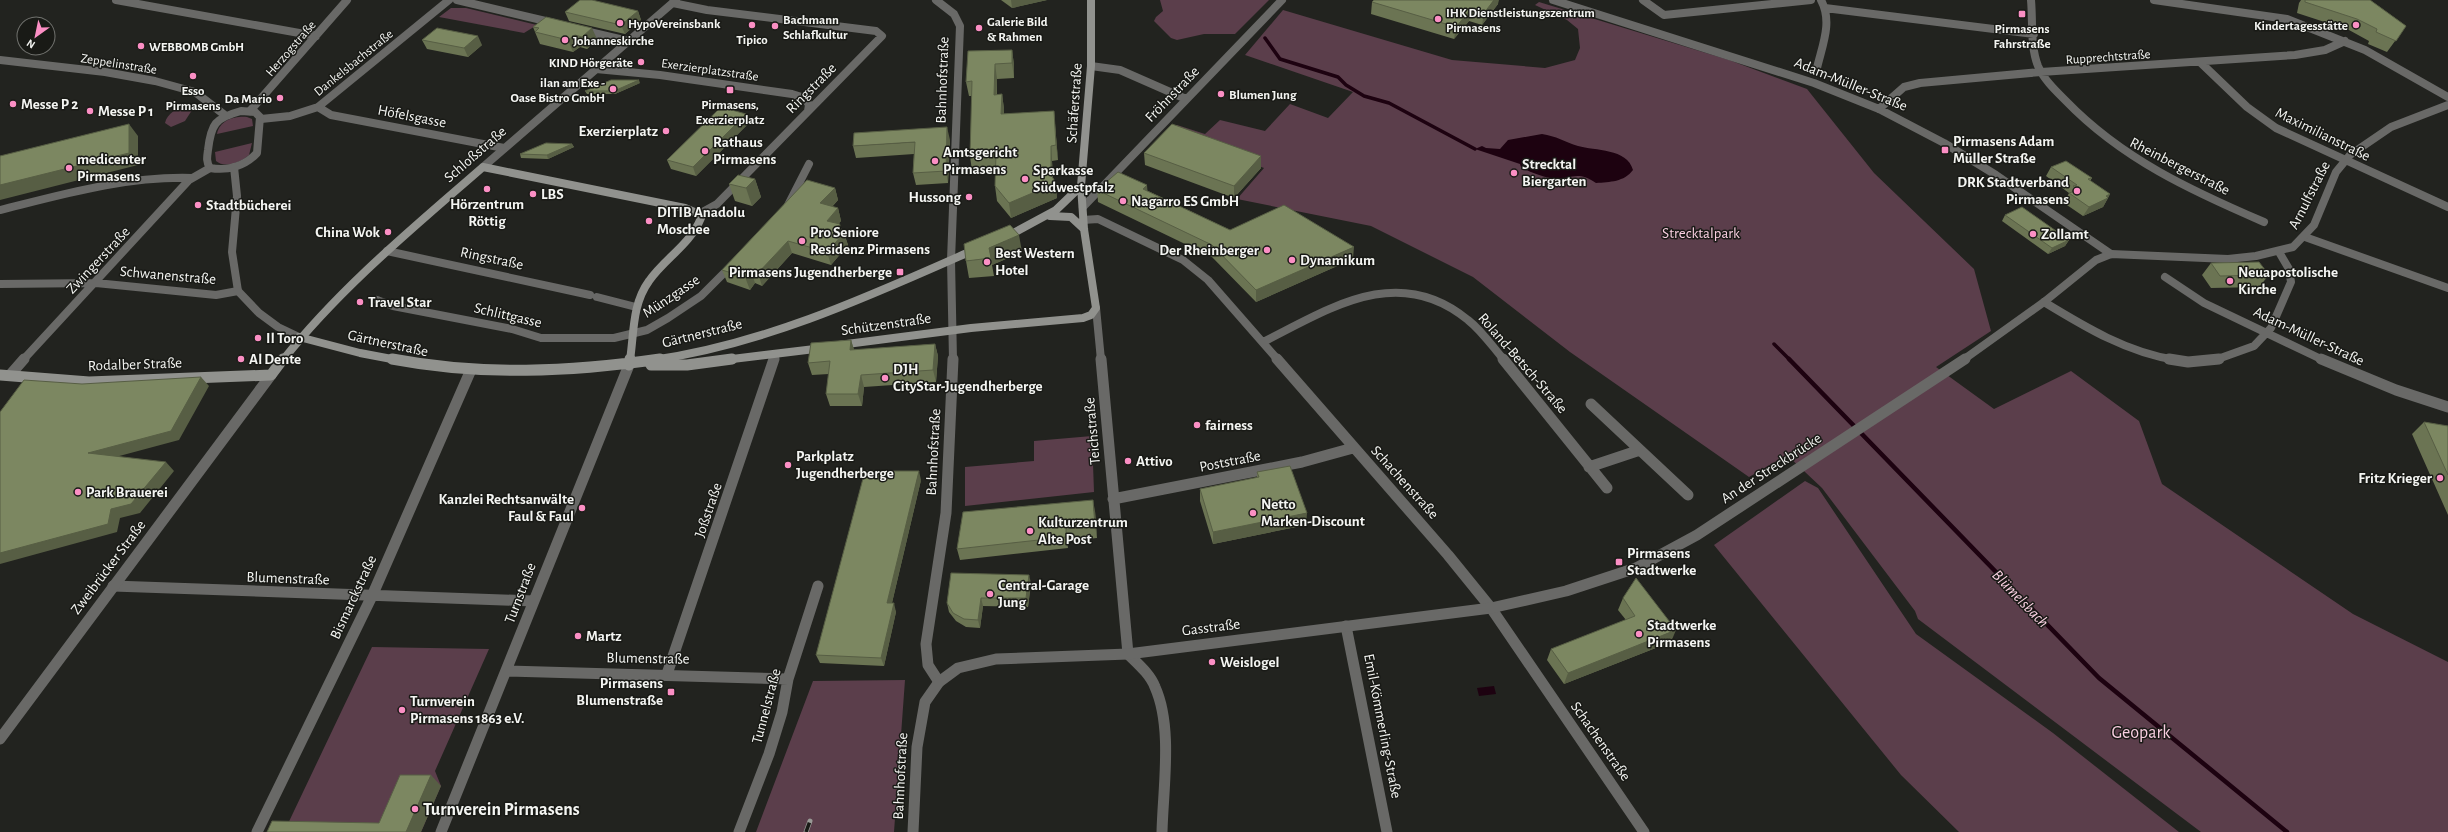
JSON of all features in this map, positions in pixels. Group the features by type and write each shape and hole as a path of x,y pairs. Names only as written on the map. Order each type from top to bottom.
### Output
{"main road":[{"name":"Schäferstraße","path":"1083,207 1081,186 1091,66 1092,0"},
{"path":"483,167 685,208 699,214 701,218 699,223 648,281 636,307 634,334 628,366"},
{"name":"Schloßstraße","path":"299,337 387,251 483,167"},
{"name":"Gärtnerstraße","path":"299,337 382,360 470,372 521,373 628,366 708,348 781,328 951,260 1050,216 1071,199 1081,186"},
{"name":"Teichstraße","path":"1083,207 1096,308"},
{"path":"1050,216 1071,217 1084,224"},
{"name":"Schützenstraße","path":"628,366 687,365 953,330 1083,318 1091,315 1096,308"},
{"name":"Zweibrücker Straße","path":"271,375 299,337"},
{"name":"Rodalber Straße","path":"5,375 90,382 271,375"}],"street":[{"path":"116,0 316,36"},
{"name":"Herzogstraße","path":"250,111 347,0"},
{"name":"Dankelsbachstraße","path":"261,119 290,116 318,108 449,0"},
{"path":"457,0 628,41"},
{"name":"Bahnhofstraße","path":"913,832 920,724 925,702 939,682 932,676 927,665 926,644 946,513 953,330 951,260 960,26 954,14 936,0"},
{"name":"Fröhnstraße","path":"1083,207 1282,0"},
{"name":"Adam-Müller-Straße","path":"1558,0 1814,83 1879,108 1944,143 1996,175 2110,254"},
{"path":"1642,0 1664,15 1811,0"},
{"path":"1817,68 1825,30 1826,8 1821,0"},
{"path":"2031,0 2036,60 2041,72"},
{"path":"2154,0 2274,16 2299,23 2374,55 2448,97"},
{"name":"Ringstraße","path":"675,1 686,7 880,34 882,36 717,204 699,214"},
{"name":"Schloßstraße","path":"483,167 675,1"},
{"path":"1826,8 2034,34"},
{"name":"Rupprechtstraße","path":"1879,108 1898,92 1912,84 2041,72 2200,62 2314,52 2345,42"},
{"name":"Zeppelinstraße","path":"0,60 105,72 155,81 195,92 226,116"},
{"name":"Maximilianstraße","path":"2200,62 2259,117 2276,128 2344,161 2448,208"},
{"path":"1091,66 1120,70 1186,99"},
{"name":"Exerzierplatzstraße","path":"596,69 660,75 792,94 805,98 809,105 808,111"},
{"name":"Rheinbergerstraße","path":"2041,72 2085,122 2130,157 2181,185 2264,222"},
{"name":"Arnulfstraße","path":"2279,252 2293,247 2306,237 2314,225 2336,172 2344,161 2363,144 2391,127 2448,105"},
{"name":"Höfelsgasse","path":"318,108 331,115 504,148"},
{"path":"250,111 259,114 261,119 257,153 246,162 234,167 220,169 210,168 206,162 210,128 226,116 250,111"},
{"path":"784,210 793,198 808,164"},
{"path":"234,167 237,196 232,252 238,291 249,305 264,317 278,327 299,337"},
{"name":"Zwingerstraße","path":"5,375 96,283 192,178 210,168"},
{"path":"0,210 108,183 161,177 192,178"},
{"name":"Schachenstraße","path":"1084,224 1098,219 1112,225 1192,266 1208,280 1353,448 1448,555 1490,608 1644,832"},
{"path":"2306,237 2448,288"},
{"name":"Ringstraße","path":"387,251 593,296 636,307"},
{"path":"2279,252 2288,264 2291,273 2291,282 2267,334 2252,347 2231,357 2206,362 2177,360 2118,344 2044,302 2090,264 2110,254 2205,259 2256,256 2279,252"},
{"name":"Münzgasse","path":"634,334 647,330 688,306 704,293 738,259"},
{"name":"Adam-Müller-Straße","path":"2165,277 2180,288 2267,334 2376,383 2448,407"},
{"name":"Schwanenstraße","path":"0,284 96,283 216,295 238,291"},
{"name":"Roland-Betsch-Straße","path":"1263,342 1356,297 1392,292 1406,293 1432,300 1461,315 1479,330 1540,402 1589,467 1607,488"},
{"name":"Schlittgasse","path":"381,302 393,306 512,329 541,338 614,338 634,334"},
{"name":"An der Streckbrücke","path":"1490,608 1566,591 1636,568 1697,535 1985,346 2044,302"},
{"name":"Teichstraße","path":"1096,308 1128,654"},
{"name":"Joßstraße","path":"667,674 776,354"},
{"name":"Turnstraße","path":"441,832 508,671 628,366"},
{"name":"Bismarckstraße","path":"257,832 372,596 470,372"},
{"name":"Zweibrücker Straße","path":"0,739 271,375"},
{"name":"Roland-Betsch-Straße","path":"1591,404 1688,495"},
{"name":"Poststraße","path":"1113,499 1302,462 1353,448"},
{"path":"1589,467 1640,450"},
{"name":"Blumenstraße","path":"113,586 196,591 534,602"},
{"name":"Tunnelstraße","path":"739,832 770,754 782,712 788,679 818,586"},
{"name":"Gasstraße","path":"939,682 958,668 996,658 1128,654 1490,608"},
{"name":"Emil-Kömmerling-Straße","path":"1346,626 1387,832"},
{"path":"1128,654 1148,674 1161,702 1163,729 1162,832"},
{"name":"Blumenstraße","path":"508,671 667,674 788,679"}],"green space":[{"path":"1160,0 1269,0 1235,34 1204,34 1177,40 1171,38 1154,21 1163,11"},
{"name":"Strecktalpark","path":"1539,2 1729,60 1807,89 1874,173 1974,269 1991,331 1936,367 1994,409 2071,371 2139,421 2162,484 2353,614 2448,662 2448,832 2201,832 1918,619 1915,611 1822,488 1787,455 1749,477 1570,352 1473,277 1371,226 1237,199 1264,168 1168,132 1177,125 1205,134 1220,120 1265,131 1290,104 1328,118 1353,92 1245,55 1283,10 1452,60 1545,68 1575,60 1580,48 1578,29 1567,20 1535,5"},
{"path":"451,8 466,8 537,25 524,33 439,17"},
{"path":"187,104 194,107 185,121 171,127 165,123 170,114"},
{"path":"237,117 247,117 252,119 253,126 217,134 224,122"},
{"path":"252,143 249,155 242,160 233,164 224,164 216,161 215,152"},
{"path":"1092,436 1094,492 965,506 965,467 1034,461 1034,441"},
{"path":"1805,481 1818,488 1916,634 2053,733 2179,832 1959,832 1901,775 1714,545"},
{"name":"Turnverein Pirmasens 1863 e.V.","path":"372,647 489,649 435,771 441,786 421,832 284,832"},
{"path":"905,680 894,832 756,832 813,681"}],"shaded area":[{"path":"1542,134 1585,148 1617,154 1630,163 1633,170 1625,177 1616,181 1596,183 1583,176 1572,176 1556,179 1528,171 1521,167 1520,164 1475,149 1482,146 1486,148 1500,149 1508,140"},
{"path":"1494,686 1496,694 1479,696 1477,688"}],"building":[{"path":"580,0 592,0 638,11 621,25 565,12"},
{"path":"1374,0 1494,0 1484,13 1471,9 1456,27 1372,2"},
{"path":"2305,0 2370,0 2406,26 2396,41 2376,32 2377,29 2357,19 2305,2"},
{"path":"546,17 592,28 582,37 575,35 568,40 535,32 539,28 533,27"},
{"path":"437,28 478,36 464,48 422,40"},
{"path":"1012,50 1012,63 995,64 994,95 1002,94 1001,114 1054,111 1056,145 1051,146 1051,175 1056,183 1009,203 995,186 996,154 970,156 972,81 966,82 968,51"},
{"path":"611,80 639,80 614,91 585,91"},
{"path":"721,107 746,114 693,167 667,160"},
{"path":"129,124 129,153 0,185 0,156"},
{"name":"Der Rheinberger","path":"1172,124 1261,156 1234,186 1144,153"},
{"path":"947,127 946,171 913,173 915,142 853,146 854,133"},
{"path":"546,143 572,144 547,155 520,154"},
{"path":"2066,161 2092,178 2088,179 2110,194 2106,196 2108,198 2089,207 2069,193 2078,190 2073,186 2077,185 2051,167"},
{"name":"Der Rheinberger","path":"1118,172 1147,185 1143,189 1230,230 1284,205 1354,247 1256,290 1212,245 1097,190"},
{"path":"738,175 755,179 746,188 729,184"},
{"name":"Pro Seniore Residenz Pirmasens","path":"807,180 835,188 820,203 838,208 827,221 840,224 835,230 844,233 827,252 788,241 758,273 751,271 745,277 722,270"},
{"path":"2022,207 2069,240 2052,248 2005,215"},
{"path":"1010,225 1019,235 989,248 991,258 966,261 964,244"},
{"path":"2259,262 2269,275 2220,276 2211,263"},
{"path":"851,340 850,350 935,344 933,370 861,375 858,394 826,394 830,361 808,363 811,343"},
{"name":"Park Brauerei","path":"201,377 171,431 88,453 166,462 131,504 111,509 108,524 0,553 0,412 24,380 82,384"},
{"path":"2424,422 2448,426 2448,475"},
{"name":"Netto Marken-Discount","path":"1290,466 1307,513 1213,532 1200,489 1259,477 1257,472"},
{"path":"865,471 919,471 887,603 894,603 881,658 816,655"},
{"name":"Kulturzentrum Alte Post","path":"1093,500 1095,526 1066,529 1066,537 957,549 963,512"},
{"name":"Central-Garage Jung","path":"951,573 1029,575 1026,598 981,598 978,620 964,619 953,613 947,603"},
{"name":"Stadtwerke Pirmasens","path":"1636,578 1676,630 1568,673 1551,649 1635,616 1623,598"},
{"path":"400,775 431,775 406,832 267,832 272,821 379,823"}],"waterway":[{"path":"1265,38 1280,59 1338,77 1346,85 1364,96 1389,103 1475,149"},
{"name":"Blümelsbach","path":"1774,344 1789,359"},
{"name":"Blümelsbach","path":"1789,359 2099,678 2287,832"}],"railway":[{"path":"806,832 810,821"}],"place":[{"name":"Pirmasens Fahrstraße","path":"2022,14"},
{"name":"IHK Dienstleistungszentrum Pirmasens","path":"1438,19"},
{"name":"HypoVereinsbank","path":"620,23"},
{"name":"Tipico","path":"752,25"},
{"name":"Kindertagesstätte","path":"2356,25"},
{"name":"Bachmann Schlafkultur","path":"775,26"},
{"name":"Galerie Bild & Rahmen","path":"979,28"},
{"name":"Johanneskirche","path":"565,40"},
{"name":"WEBBOMB GmbH","path":"141,46"},
{"name":"KIND Hörgeräte","path":"641,62"},
{"name":"Esso Pirmasens","path":"193,76"},
{"name":"ilan am Exe - Oase Bistro GmbH","path":"613,89"},
{"name":"Pirmasens, Exerzierplatz","path":"730,90"},
{"name":"Blumen Jung","path":"1221,94"},
{"name":"Da Mario","path":"280,98"},
{"name":"Messe P 2","path":"13,104"},
{"name":"Messe P 1","path":"90,111"},
{"name":"Exerzierplatz","path":"666,131"},
{"name":"Pirmasens Adam Müller Straße","path":"1945,150"},
{"name":"Rathaus Pirmasens","path":"705,151"},
{"name":"Amtsgericht Pirmasens","path":"935,161"},
{"name":"medicenter Pirmasens","path":"69,168"},
{"name":"Strecktal Biergarten","path":"1514,173"},
{"name":"Sparkasse Südwestpfalz","path":"1025,179"},
{"name":"Hörzentrum Röttig","path":"487,189"},
{"name":"DRK Stadtverband Pirmasens","path":"2077,191"},
{"name":"LBS","path":"533,194"},
{"name":"Hussong","path":"969,197"},
{"name":"Nagarro ES GmbH","path":"1123,201"},
{"name":"Stadtbücherei","path":"198,205"},
{"name":"DITIB Anadolu Moschee","path":"649,221"},
{"name":"China Wok","path":"388,232"},
{"name":"Zollamt","path":"2033,234"},
{"name":"Pro Seniore Residenz Pirmasens","path":"802,241"},
{"name":"Der Rheinberger","path":"1267,250"},
{"name":"Dynamikum","path":"1292,260"},
{"name":"Best Western Hotel","path":"987,262"},
{"name":"Pirmasens Jugendherberge","path":"900,272"},
{"name":"Neuapostolische Kirche","path":"2230,281"},
{"name":"Travel Star","path":"360,302"},
{"name":"Il Toro","path":"258,338"},
{"name":"Al Dente","path":"241,359"},
{"name":"DJH CityStar-Jugendherberge","path":"885,378"},
{"name":"fairness","path":"1197,425"},
{"name":"Attivo","path":"1128,461"},
{"name":"Parkplatz Jugendherberge","path":"788,465"},
{"name":"Fritz Krieger","path":"2440,478"},
{"name":"Park Brauerei","path":"78,492"},
{"name":"Kanzlei Rechtsanwälte Faul & Faul","path":"582,508"},
{"name":"Netto Marken-Discount","path":"1253,513"},
{"name":"Kulturzentrum Alte Post","path":"1030,531"},
{"name":"Pirmasens Stadtwerke","path":"1619,562"},
{"name":"Central-Garage Jung","path":"990,594"},
{"name":"Stadtwerke Pirmasens","path":"1639,634"},
{"name":"Martz","path":"578,636"},
{"name":"Weislogel","path":"1212,662"},
{"name":"Pirmasens Blumenstraße","path":"671,692"},
{"name":"Turnverein Pirmasens 1863 e.V.","path":"402,710"},
{"name":"Turnverein Pirmasens","path":"415,809"}],"park label":[{"name":"Geopark","path":"2141,732"}]}
